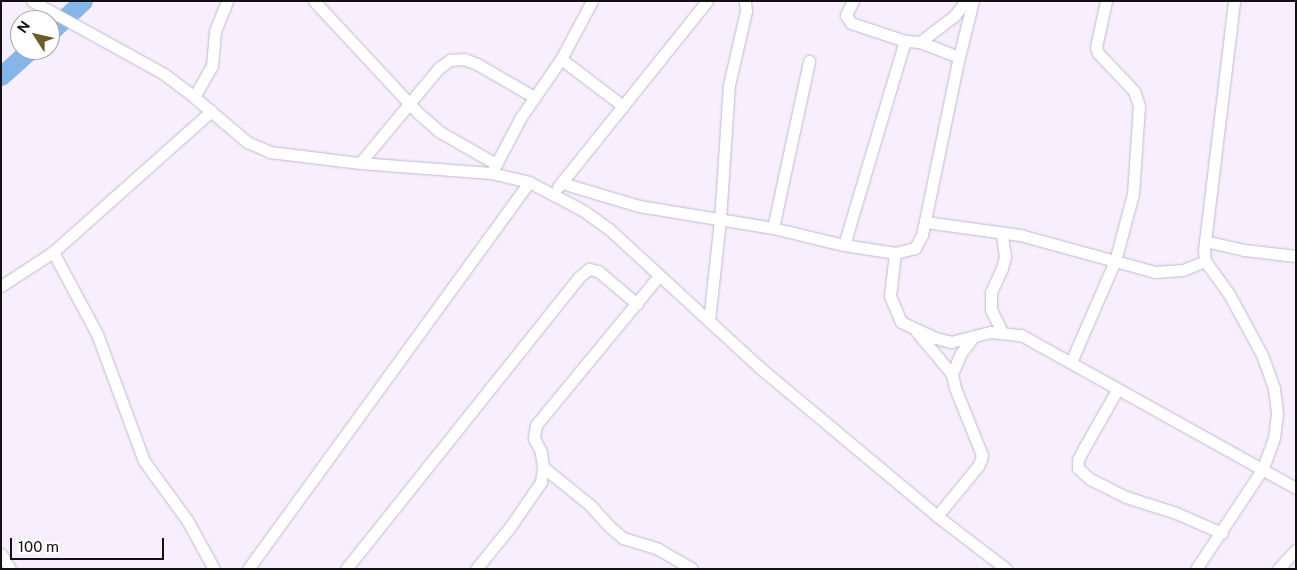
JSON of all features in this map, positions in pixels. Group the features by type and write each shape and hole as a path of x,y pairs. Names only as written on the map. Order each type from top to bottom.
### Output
{"street":[{"path":"32,1 164,74 247,142 270,152 360,163 494,169"},
{"path":"194,97 212,66 214,32 227,1"},
{"path":"314,1 409,104 440,132 494,169 529,182 551,193 584,211 608,229 759,367 937,516 1006,569"},
{"path":"494,169 520,117 562,59 592,1"},
{"path":"551,193 562,184 707,1"},
{"path":"709,321 720,220 730,85 746,11 745,1"},
{"path":"853,1 846,15 851,23 905,40 920,42 959,57"},
{"path":"920,42 954,16 966,1"},
{"path":"562,184 639,206 773,228 844,245 895,253 915,248 919,242 925,222 959,57 973,1"},
{"path":"1071,362 1114,260 1133,194 1139,106 1134,91 1098,53 1096,47 1106,1"},
{"path":"1196,569 1222,533 1263,468 1274,438 1277,414 1274,388 1261,353 1237,307 1206,261 1205,241 1234,1"},
{"path":"844,245 905,40"},
{"path":"360,163 439,68 450,60 464,59 477,64 534,97"},
{"path":"562,59 624,106"},
{"path":"773,228 809,62"},
{"path":"1,286 53,252 211,111"},
{"path":"248,569 529,182"},
{"path":"925,222 1020,235 1155,272 1183,270 1206,261"},
{"path":"1002,234 1005,257 991,292 990,309 1002,332"},
{"path":"1205,241 1244,250 1296,256"},
{"path":"53,252 97,334 144,461 187,520 214,569"},
{"path":"895,253 890,296 901,322 951,342 1002,332 1021,335 1296,488"},
{"path":"346,569 579,277 588,270 598,271 637,304"},
{"path":"476,569 510,527 541,482 543,467 541,452 534,438 536,425 659,276"},
{"path":"914,328 952,374 955,388 982,455 978,466 937,516"},
{"path":"952,374 961,353 974,336"},
{"path":"1117,390 1084,448 1078,460 1078,468 1090,479 1126,497 1176,513 1222,533"},
{"path":"543,467 590,505 623,538 658,549 692,569"},
{"path":"1278,569 1296,550"},
{"path":"1,554 10,569"}],"waterway":[{"path":"60,23 83,1"},
{"path":"1,76 19,60"}]}
